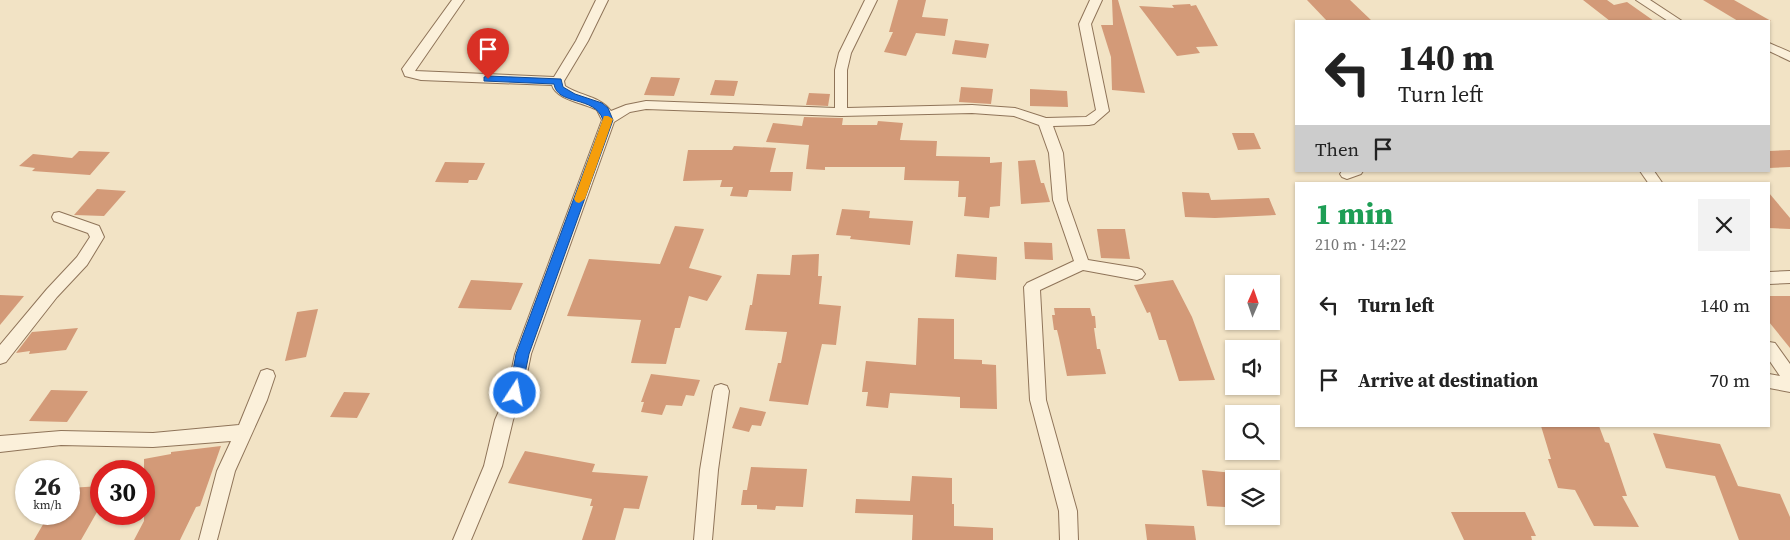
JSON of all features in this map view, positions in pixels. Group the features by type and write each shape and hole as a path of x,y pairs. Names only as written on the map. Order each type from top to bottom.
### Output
{"street":[{"path":"458,0 408,69 409,73 421,76 558,81"},
{"path":"602,0 582,42 558,81 559,88 571,96 598,105 604,110 608,120"},
{"path":"841,112 841,70 845,53 872,0"},
{"path":"462,540 493,466 504,420 515,393 522,354 608,120 618,111 627,107 646,105 841,112 972,109 1015,112 1045,122 1089,121 1103,112 1085,24 1096,0"},
{"path":"1642,0 1674,20"},
{"path":"1770,48 1790,56"},
{"path":"1045,122 1056,153 1060,200 1082,264"},
{"path":"0,357 52,293 82,261 97,237 94,230 59,217"},
{"path":"1070,540 1068,511 1038,400 1032,287 1082,264 1137,274"},
{"path":"1770,278 1790,277"},
{"path":"1770,349 1790,377"},
{"path":"208,540 226,471 245,432 267,376"},
{"path":"1770,381 1790,385"},
{"path":"703,540 709,470 721,391"},
{"path":"0,444 61,438 153,440 245,432"}],"building":[{"path":"898,0 926,0 922,17 948,19 945,36 916,33 906,56 884,52 893,32 889,32"},
{"path":"1112,0 1118,0 1145,93 1112,90 1111,57 1101,25 1113,25"},
{"path":"1307,0 1350,0 1371,20 1326,20"},
{"path":"1583,0 1607,0 1614,5 1627,2 1653,20 1609,20"},
{"path":"1703,0 1734,0 1769,20 1736,20"},
{"path":"1190,4 1191,6 1196,5 1218,46 1196,47 1200,53 1177,56 1139,6 1174,8 1172,5"},
{"path":"955,40 989,44 986,58 952,54"},
{"path":"651,77 680,78 674,96 644,95"},
{"path":"715,80 738,81 734,96 710,95"},
{"path":"961,87 993,89 991,104 959,102"},
{"path":"1030,89 1067,91 1068,107 1030,106"},
{"path":"809,93 830,94 828,106 806,105"},
{"path":"804,117 843,118 842,125 877,125 878,121 903,123 900,140 937,141 936,156 990,157 990,163 1002,162 1000,206 990,207 989,218 964,216 966,197 958,197 959,181 904,180 905,167 825,167 825,170 806,169 809,145 766,142 773,123 802,126"},
{"path":"1232,133 1254,133 1261,149 1238,150"},
{"path":"734,146 776,148 770,172 793,172 791,191 749,190 747,197 730,196 733,187 720,187 722,180 683,181 688,150 732,150"},
{"path":"1790,150 1790,167 1770,168 1770,151"},
{"path":"79,151 110,152 90,175 32,171 35,168 19,166 33,154 72,158"},
{"path":"1035,160 1041,183 1044,183 1050,202 1021,204 1018,161"},
{"path":"445,162 485,163 477,180 469,180 468,183 435,182"},
{"path":"97,189 126,191 104,216 74,215"},
{"path":"1182,192 1209,193 1211,200 1269,198 1276,215 1215,218 1185,217"},
{"path":"1770,194 1790,218 1790,229 1770,228"},
{"path":"842,209 870,211 869,218 913,221 910,245 850,239 851,236 836,235"},
{"path":"675,226 704,229 689,268 722,276 707,301 689,296 680,328 675,328 666,364 631,363 641,320 567,316 589,259 660,264"},
{"path":"1097,229 1125,229 1130,259 1101,258"},
{"path":"1024,242 1052,243 1053,260 1025,259"},
{"path":"819,254 818,276 822,276 819,304 841,306 836,345 822,344 808,405 769,401 778,363 781,363 787,332 745,330 750,305 752,305 757,274 790,275 792,255"},
{"path":"957,254 997,257 996,280 955,277"},
{"path":"471,280 523,283 511,310 458,308"},
{"path":"1173,280 1192,317 1215,380 1179,381 1166,340 1159,340 1150,312 1147,313 1134,285"},
{"path":"0,295 24,296 0,325"},
{"path":"1770,296 1790,296 1790,348 1770,323"},
{"path":"1054,308 1090,308 1092,316 1095,316 1096,328 1094,328 1097,349 1100,349 1106,374 1067,376 1057,330 1054,330 1052,315 1055,315"},
{"path":"318,309 306,357 285,361 297,312"},
{"path":"918,318 954,319 954,359 982,360 982,364 996,365 997,409 960,408 960,397 890,393 888,408 866,406 868,392 862,392 866,361 916,365"},
{"path":"78,328 66,350 29,354 30,351 16,353 32,332"},
{"path":"651,374 700,380 694,396 686,395 682,406 666,405 662,415 641,412 644,402 641,402"},
{"path":"51,390 88,391 67,422 29,421"},
{"path":"344,392 370,393 357,418 330,417"},
{"path":"740,407 766,412 761,426 752,425 749,432 732,428"},
{"path":"1541,427 1599,427 1605,442 1609,443 1627,496 1622,496 1639,527 1594,526 1575,490 1558,488 1548,459 1551,459"},
{"path":"1653,433 1720,444 1738,486 1780,494 1790,517 1790,540 1739,540 1715,476 1666,468"},
{"path":"221,446 200,506 196,507 180,540 134,540 142,525 155,525 155,460 144,459 171,454 171,452"},
{"path":"525,451 595,464 592,472 648,476 639,509 624,508 615,540 582,540 593,506 590,506 592,499 508,483"},
{"path":"751,467 807,469 803,507 776,506 775,510 757,509 757,505 741,505 743,490 747,490"},
{"path":"1202,470 1225,472 1225,507 1207,506"},
{"path":"912,476 952,478 954,526 993,528 993,540 912,540 913,515 855,513 856,499 910,501"},
{"path":"80,487 90,487 90,524 81,540 34,540 43,525 80,525"},
{"path":"1451,512 1525,512 1536,536 1531,536 1532,540 1464,540"},
{"path":"1145,524 1194,526 1196,540 1147,540"}],"slow traffic":[{"path":"579,199 608,119"}],"route":[{"path":"488,79 558,81 559,88 564,92 598,105 608,116 522,354 515,393"}]}
